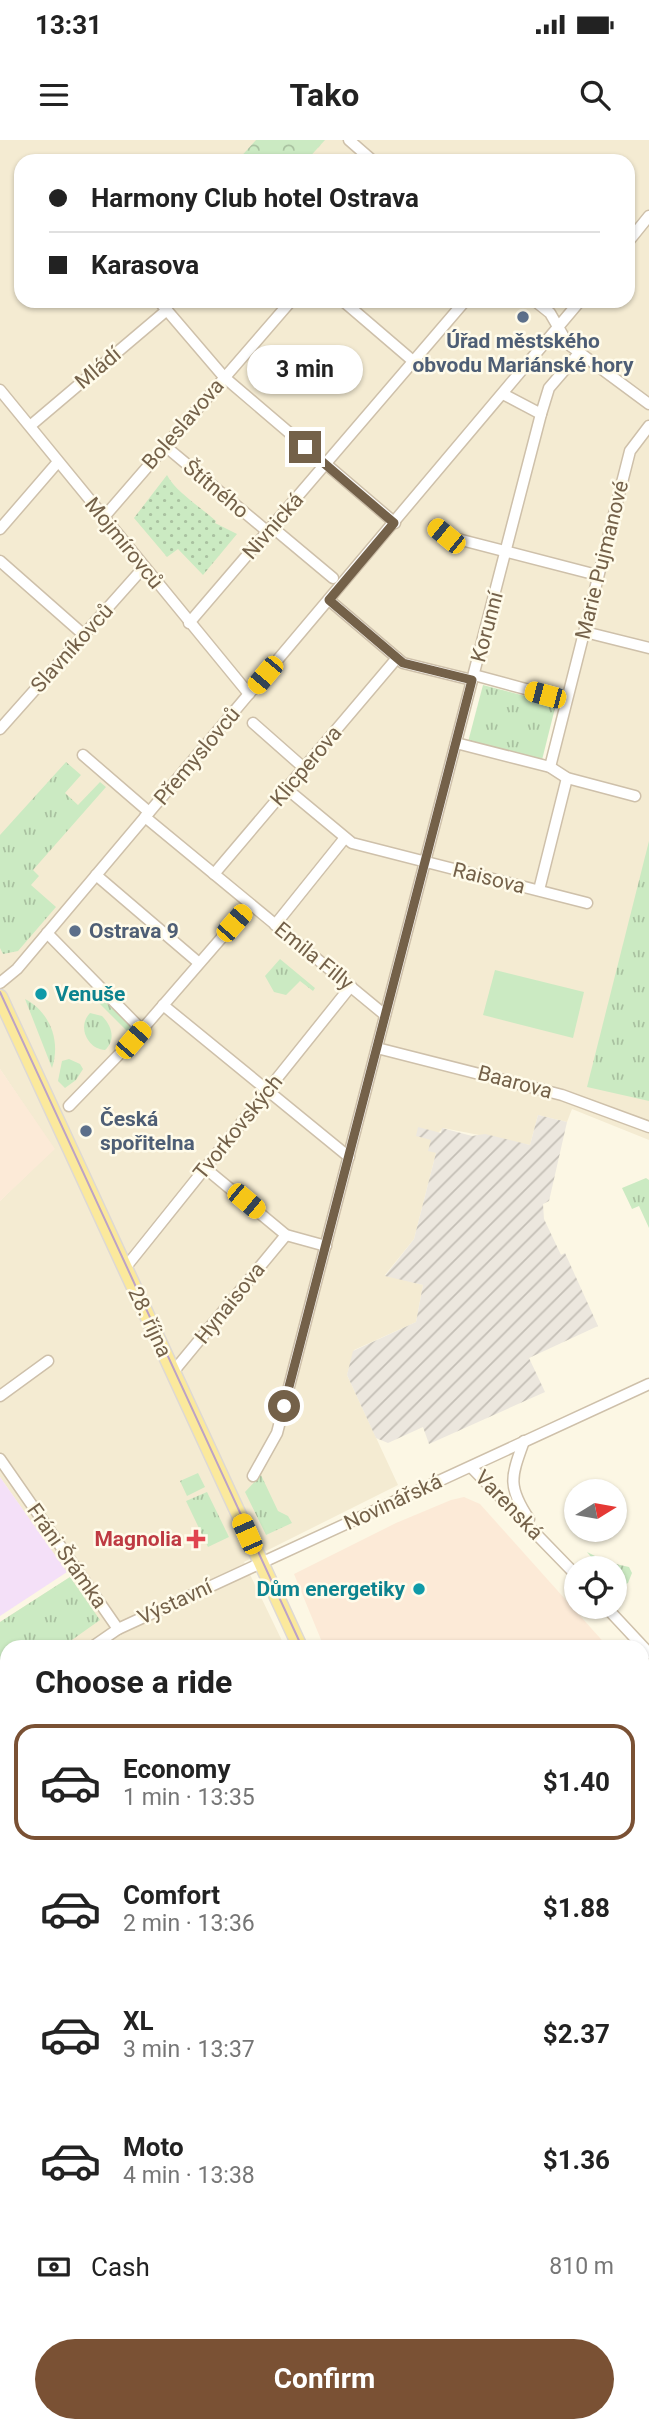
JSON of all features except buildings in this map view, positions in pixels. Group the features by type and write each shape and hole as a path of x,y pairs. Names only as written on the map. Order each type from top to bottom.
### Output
{"main road":[{"name":"28. října","path":"0,997 297,1640"}],"street":[{"path":"349,140 365,154"},
{"path":"635,233 649,216"},
{"name":"Mládí","path":"30,426 160,308"},
{"path":"166,308 224,377 394,523"},
{"name":"Boleslavova","path":"104,517 285,308"},
{"path":"351,308 413,361"},
{"name":"Nivnická","path":"189,623 459,308"},
{"path":"544,308 562,324 568,344 649,404"},
{"name":"Přemyslovců","path":"0,984 18,969 575,308"},
{"name":"Korunní","path":"253,1476 277,1433 541,414 549,388 580,352"},
{"name":"Mojmírovců","path":"0,390 57,463 249,694"},
{"path":"503,394 541,414"},
{"name":"Marie Pujmanové","path":"550,766 630,451 649,426"},
{"name":"Štítného","path":"165,446 334,578"},
{"path":"0,529 57,463"},
{"path":"434,526 446,536 597,575"},
{"path":"0,561 84,635"},
{"name":"Slavníkovců","path":"0,729 144,567"},
{"path":"329,600 403,663 566,700"},
{"path":"585,632 649,648"},
{"name":"Klicperova","path":"214,874 397,658"},
{"path":"253,723 304,768"},
{"path":"456,743 550,766 567,778 635,796"},
{"name":"Emila Filly","path":"83,755 250,905 386,1015"},
{"path":"539,890 567,778"},
{"name":"Raisova","path":"286,789 344,839 587,903"},
{"path":"275,925 344,839"},
{"path":"96,876 199,963"},
{"path":"69,1105 142,1030 250,905"},
{"path":"47,933 142,1030"},
{"name":"Tvorkovských","path":"125,1268 351,986"},
{"path":"163,1005 349,1157"},
{"name":"Baarova","path":"377,1048 562,1095 649,1127"},
{"path":"205,1168 286,1235 326,1246"},
{"name":"Hynaisova","path":"173,1372 286,1235"},
{"path":"0,1396 48,1361"},
{"name":"Novinářská","path":"261,1563 649,1384"},
{"path":"524,1441 512,1482 514,1497 549,1547"},
{"name":"Fráni Šrámka","path":"0,1459 118,1629"},
{"name":"Varenská","path":"471,1466 564,1563"},
{"name":"Výstavní","path":"102,1640 118,1629 261,1563"},
{"path":"618,1619 637,1640"}],"shaded area":[{"path":"0,140 649,140 649,1140 572,1109 567,1122 538,1115 530,1145 443,1128 431,1140 436,1153 414,1239 385,1275 423,1285 416,1322 354,1350 347,1375 398,1485 244,1562 282,1640 0,1640 0,1622 70,1577 0,1477 0,1201 54,1149 0,1069","holes":["474,675 566,700 550,766 456,743"]},
{"path":"0,1069 55,1149 0,1201"},
{"path":"538,1115 567,1122 549,1201 543,1204 544,1219 561,1255 565,1253 598,1326 529,1358 545,1392 429,1444 423,1427 388,1443 376,1438 347,1375 353,1351 416,1322 423,1285 385,1276 414,1239 436,1153 428,1151 431,1140 416,1136 418,1127 441,1133 442,1128 472,1136 485,1134 530,1145"},
{"path":"0,1477 67,1572 0,1616"},
{"path":"464,1497 480,1504 564,1598 564,1619 583,1619 602,1640 321,1640 294,1574 396,1523"}],"green space":[{"path":"256,140 325,140 312,154 243,154"},
{"path":"167,475 176,487 216,521 215,523 237,534 203,575 178,549 167,557 134,518"},
{"path":"483,685 556,704 542,760 468,742"},
{"path":"66,762 81,775 65,793 78,805 100,782 106,787 33,870 39,876 31,885 56,907 18,951 3,954 0,948 0,835"},
{"path":"649,841 649,1101 587,1087"},
{"path":"280,959 315,988 313,991 300,981 286,995 274,992 265,976"},
{"path":"495,970 584,992 573,1038 483,1015"},
{"path":"93,986 133,1025 127,1031 88,992"},
{"path":"25,999 41,1011 51,1028 55,1048 52,1068"},
{"path":"90,1013 102,1016 108,1024 112,1037 105,1050 93,1046 86,1036 84,1024"},
{"path":"69,1059 80,1064 83,1069 76,1080 65,1088 58,1081 62,1061"},
{"path":"646,1178 649,1180 649,1228 639,1206 632,1209 622,1188"},
{"path":"198,1473 205,1487 187,1496 180,1481"},
{"path":"261,1475 278,1511 288,1516 292,1523 266,1535 245,1492"},
{"path":"207,1492 229,1537 208,1547 186,1501"},
{"path":"627,1567 632,1573 627,1584"},
{"path":"70,1577 100,1620 72,1640 0,1640 0,1622"}],"tram line":[{"path":"0,992 299,1640"}],"place":[{"name":"Úřad městského obvodu Mariánské hory","path":"523,317"},
{"name":"Ostrava 9","path":"75,931"},
{"name":"Venuše","path":"41,994"},
{"name":"Česká spořitelna","path":"86,1131"},
{"name":"Magnolia","path":"196,1539"},
{"name":"Dům energetiky","path":"419,1589"}],"route":[{"path":"284,1406 472,680 403,663 329,600 394,523 305,447"}]}
